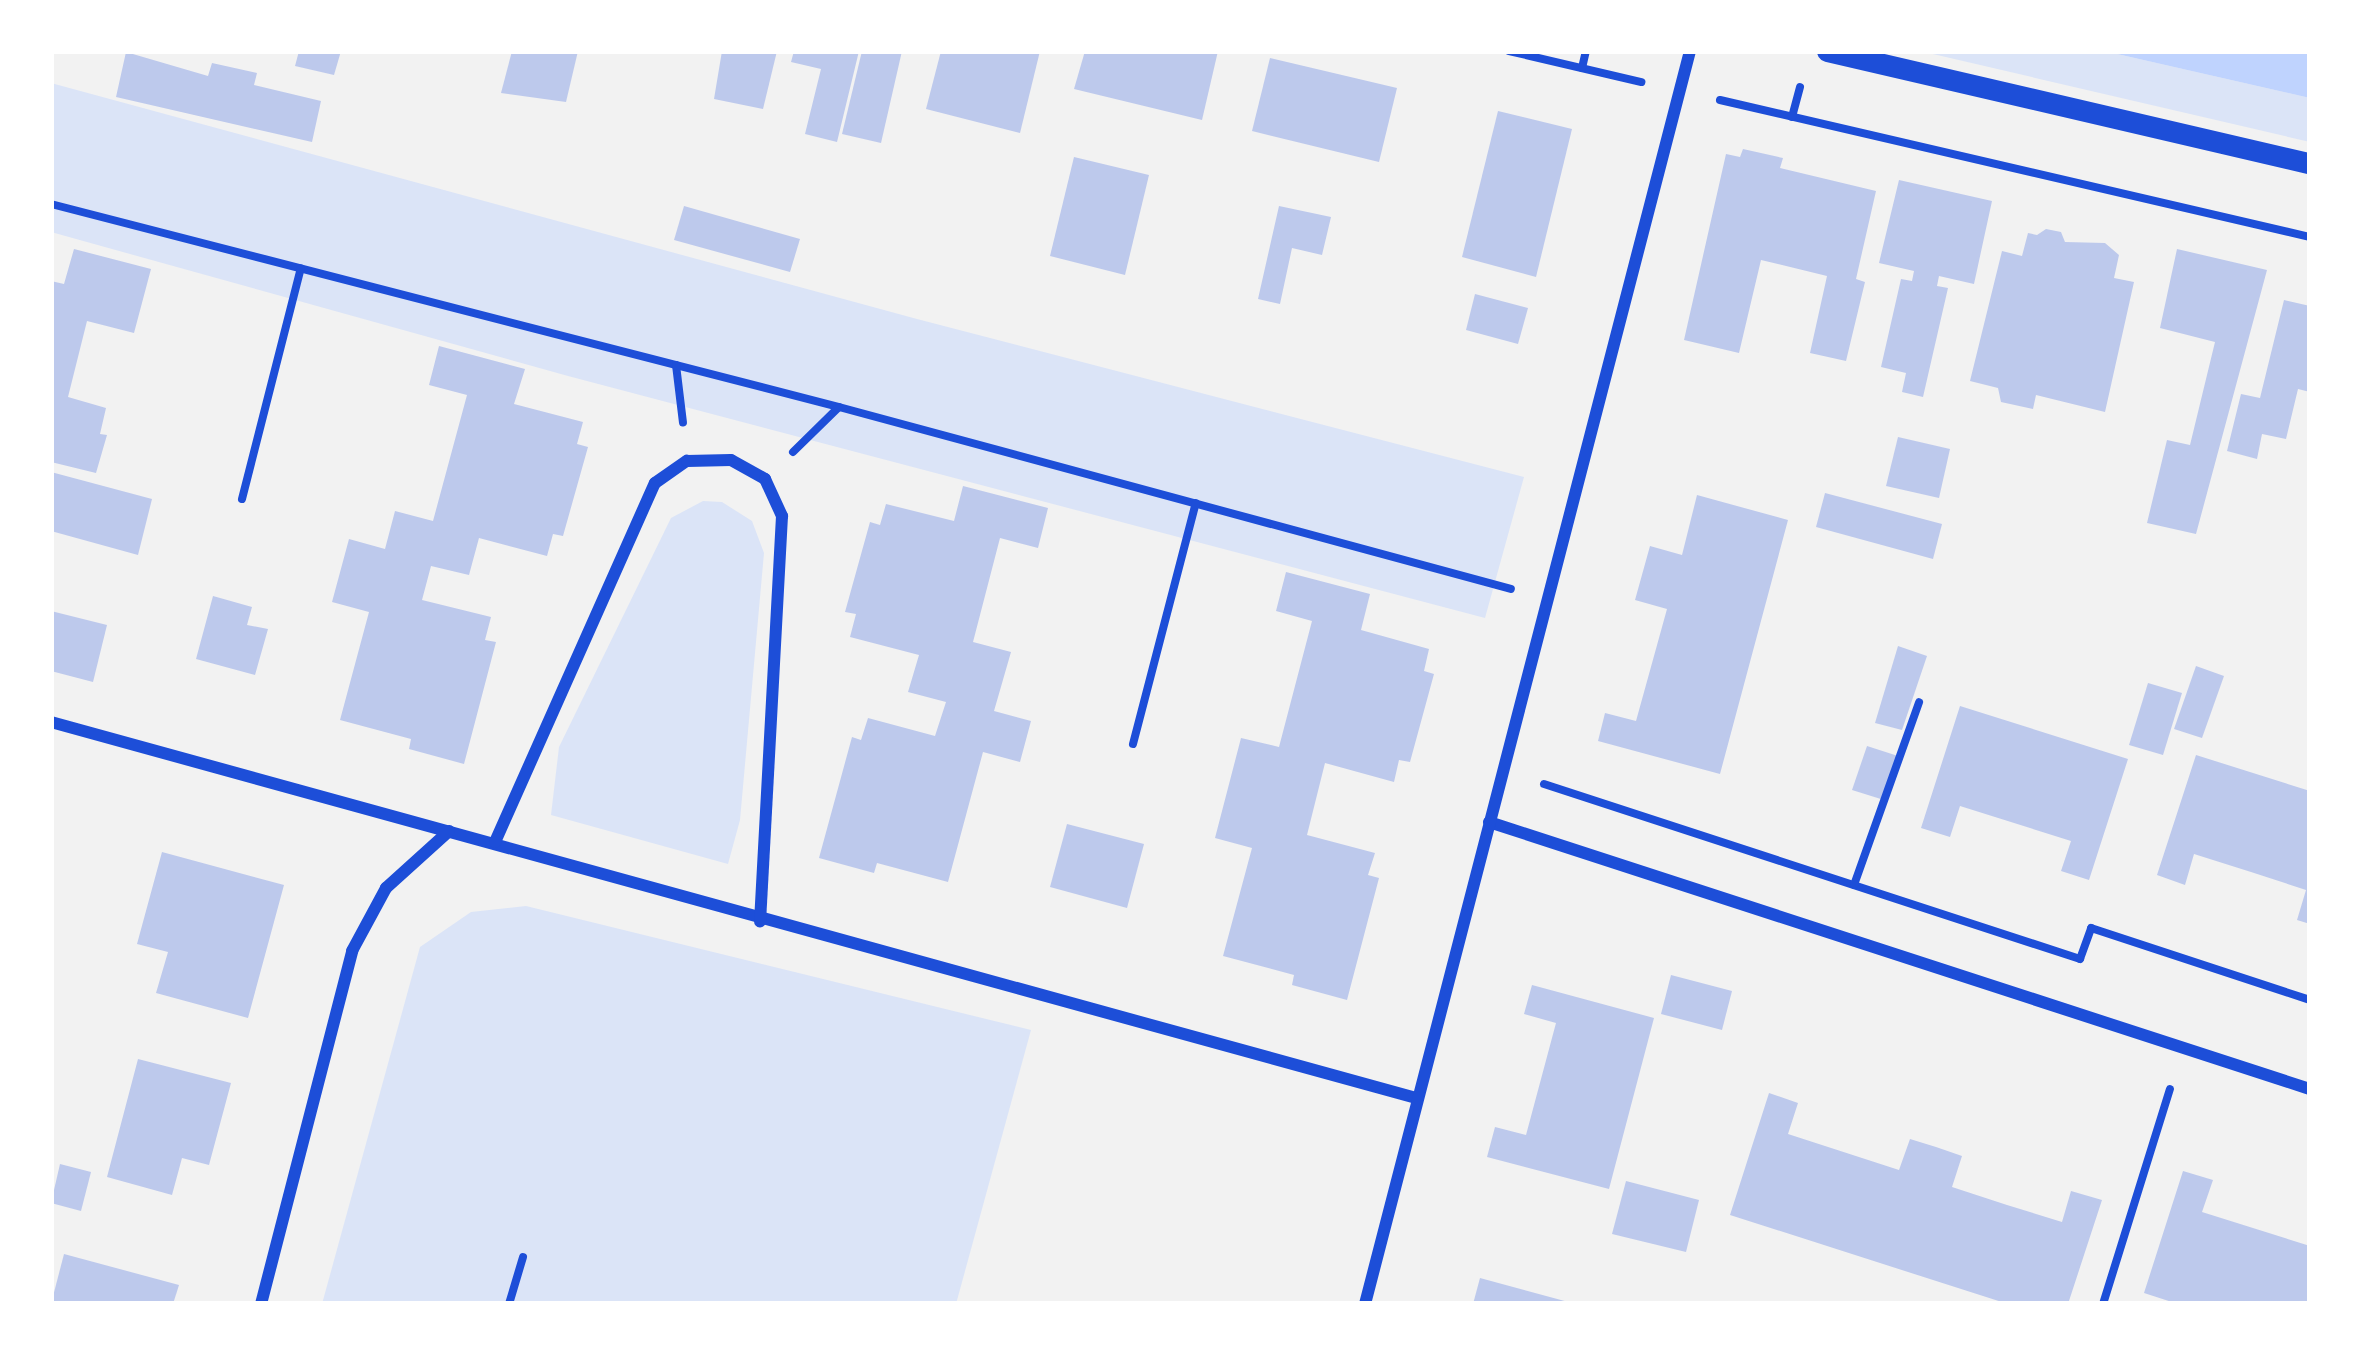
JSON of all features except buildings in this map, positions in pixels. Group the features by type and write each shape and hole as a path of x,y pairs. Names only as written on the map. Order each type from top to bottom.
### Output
{"street":[{"path":"1365,1304 1690,51"},
{"path":"1827,51 2310,163"},
{"path":"495,842 655,483 687,461 730,460 765,479 782,516 760,921"},
{"path":"51,722 1416,1099"},
{"path":"1490,822 2310,1089"},
{"path":"261,1304 352,951 386,888 449,831"}],"path":[{"path":"1508,51 2310,237"},
{"path":"1582,68 1586,51"},
{"path":"51,204 839,407 1547,598"},
{"path":"242,499 301,268"},
{"path":"676,365 687,461"},
{"path":"765,479 839,407"},
{"path":"1133,744 1196,503"},
{"path":"1854,885 1919,702"},
{"path":"1503,771 2080,959 2091,928 2310,1000"},
{"path":"2103,1304 2183,1048"},
{"path":"508,1304 523,1257"}],"shaded area":[{"path":"1920,51 2104,51 2310,98 2310,142"},
{"path":"51,83 917,319 1524,477 1485,618 568,376 51,232"},
{"path":"703,501 722,502 752,521 764,553 740,820 728,864 551,815 559,747 671,518"},
{"path":"526,906 1031,1030 956,1304 322,1304 420,947 471,912"}],"water":[{"path":"2104,51 2310,51 2310,98"}]}
